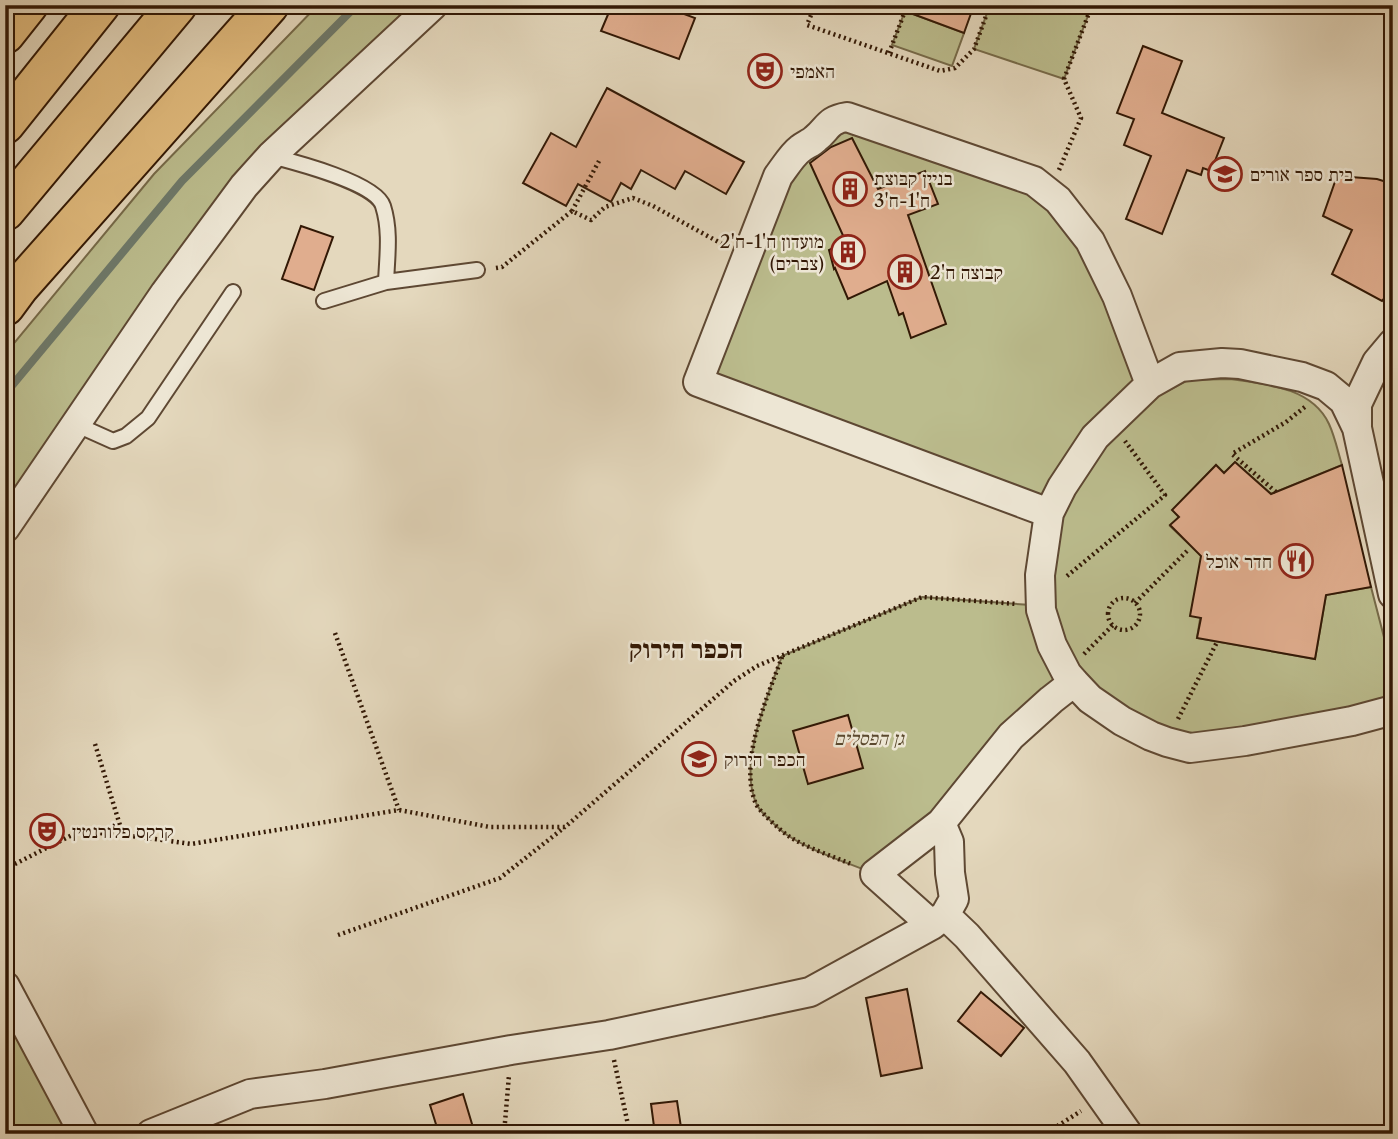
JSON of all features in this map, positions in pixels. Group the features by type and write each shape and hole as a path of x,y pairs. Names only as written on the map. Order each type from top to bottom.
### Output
{"highway":[{"path":"5,34 28,5"},
{"path":"5,124 100,5"},
{"path":"5,211 177,5"},
{"path":"5,306 269,5"}],"street":[{"path":"5,528 165,293 244,186 271,156 433,5"},
{"path":"1049,513 698,382 778,176 799,149 813,142 827,124 847,117 1034,181 1059,200 1090,240 1117,296 1150,384"},
{"path":"1393,343 1377,362 1357,404 1357,428 1393,594"},
{"path":"1357,428 1344,401 1326,386 1301,377 1240,364 1180,367 1150,384 1095,438 1062,487 1049,513 1040,575 1041,610 1052,645 1070,677 1090,699 1122,721 1167,742 1190,748 1245,741 1352,721 1393,710"},
{"path":"1070,677 1051,700 1011,736 942,823 875,874 938,920 967,936 1077,1062 1128,1134"},
{"path":"151,1134 250,1094 325,1084 609,1035 810,992 938,920 954,898 949,842 942,823"},
{"path":"5,986 83,1134"}],"lane":[{"path":"271,156 308,165 343,179 368,191 383,203 388,233 386,282"},
{"path":"324,301 386,282 477,270"},
{"path":"75,424 113,441 134,430 148,418 233,292"}],"path":[{"path":"815,5 807,25 940,71 955,68 974,48 990,5"},
{"path":"1049,193 1081,118 1063,79 1092,5"},
{"path":"889,53 905,11"},
{"path":"477,270 502,267 572,211 599,161"},
{"path":"572,211 591,220 604,207 633,198 653,206 746,257"},
{"path":"1276,492 1233,454 1286,422 1312,401"},
{"path":"1111,421 1165,495"},
{"path":"1135,603 1189,549"},
{"path":"338,935 500,878 565,827 734,681 757,666 922,597"},
{"path":"1126,598 1135,603 1140,615 1134,626 1125,630 1113,625 1109,612 1113,603 1126,598"},
{"path":"1070,677 1113,625"},
{"path":"335,633 399,810"},
{"path":"1167,742 1217,642"},
{"path":"782,656 752,747 749,779 757,806 786,834 875,874"},
{"path":"95,744 123,835"},
{"path":"5,869 80,831 191,844 399,810 490,827 565,827"},
{"path":"609,1035 630,1134"},
{"path":"504,1134 511,1050"},
{"path":"1048,1132 1103,1097"}],"green space":[{"path":"318,5 414,5 238,174 5,508 5,354 154,174"},
{"path":"990,5 1092,5 1064,79 974,49"},
{"path":"905,11 964,33 952,66 892,45"},
{"path":"821,117 1027,188 1075,229 1139,385 1046,507 706,385 760,237"},
{"path":"1230,379 1272,386 1311,402 1329,424 1342,465 1271,494 1235,462 1224,473 1216,465 1173,510 1179,517 1170,526 1209,563 1197,638 1315,659 1326,595 1371,587 1393,672 1393,704 1234,735 1187,735 1153,723 1108,697 1068,657 1048,615 1048,564 1067,493 1131,410 1188,380"},
{"name":"גן הפסלים","path":"922,597 1031,605 1066,672 875,874 797,841 766,816 757,805 752,789 752,751 782,656"},
{"path":"5,1009 70,1134 5,1134"}],"building":[{"path":"612,5 660,5 695,18 679,59 601,31"},
{"path":"894,5 974,5 964,33"},
{"path":"1143,46 1182,61 1162,113 1224,138 1211,171 1203,168 1201,175 1187,170 1162,234 1126,219 1151,156 1124,145 1134,119 1117,113"},
{"path":"607,88 744,162 726,194 685,171 675,189 641,170 631,189 621,183 611,202 578,184 566,206 523,183 551,133 576,147"},
{"path":"852,138 878,189 925,171 938,204 908,215 946,324 911,338 903,313 899,315 887,281 848,299 834,269 829,250 846,242 810,163 831,147"},
{"path":"1337,176 1377,179 1393,184 1393,288 1382,301 1332,274 1352,230 1323,216"},
{"path":"301,226 333,237 314,290 282,279"},
{"name":"חדר אוכל","path":"1235,462 1271,494 1342,465 1371,587 1326,595 1315,659 1197,638 1201,618 1190,616 1201,556 1170,525 1179,517 1172,510 1216,465 1224,473"},
{"path":"848,715 863,768 808,784 793,731"},
{"path":"907,989 922,1068 881,1076 866,998"},
{"path":"981,992 1024,1028 1001,1056 958,1021"},
{"path":"463,1094 475,1134 439,1134 430,1105"},
{"path":"677,1101 682,1134 655,1134 651,1104"}],"waterway":[{"path":"5,394 182,181 357,5"}],"place":[{"name":"האמפי","path":"765,71"},
{"name":"בית ספר אורים","path":"1225,174"},
{"name":"בניין קבוצת ח'1-ח'3","path":"850,189"},
{"name":"מועדון ח'1-ח'2 (צברים)","path":"848,252"},
{"name":"קבוצה ח'2","path":"905,272"},
{"name":"חדר אוכל","path":"1296,561"},
{"name":"הכפר הירוק","path":"699,759"},
{"name":"קרקס פלורנטין","path":"47,831"}],"district":[{"name":"הכפר הירוק","path":"686,649"}]}
